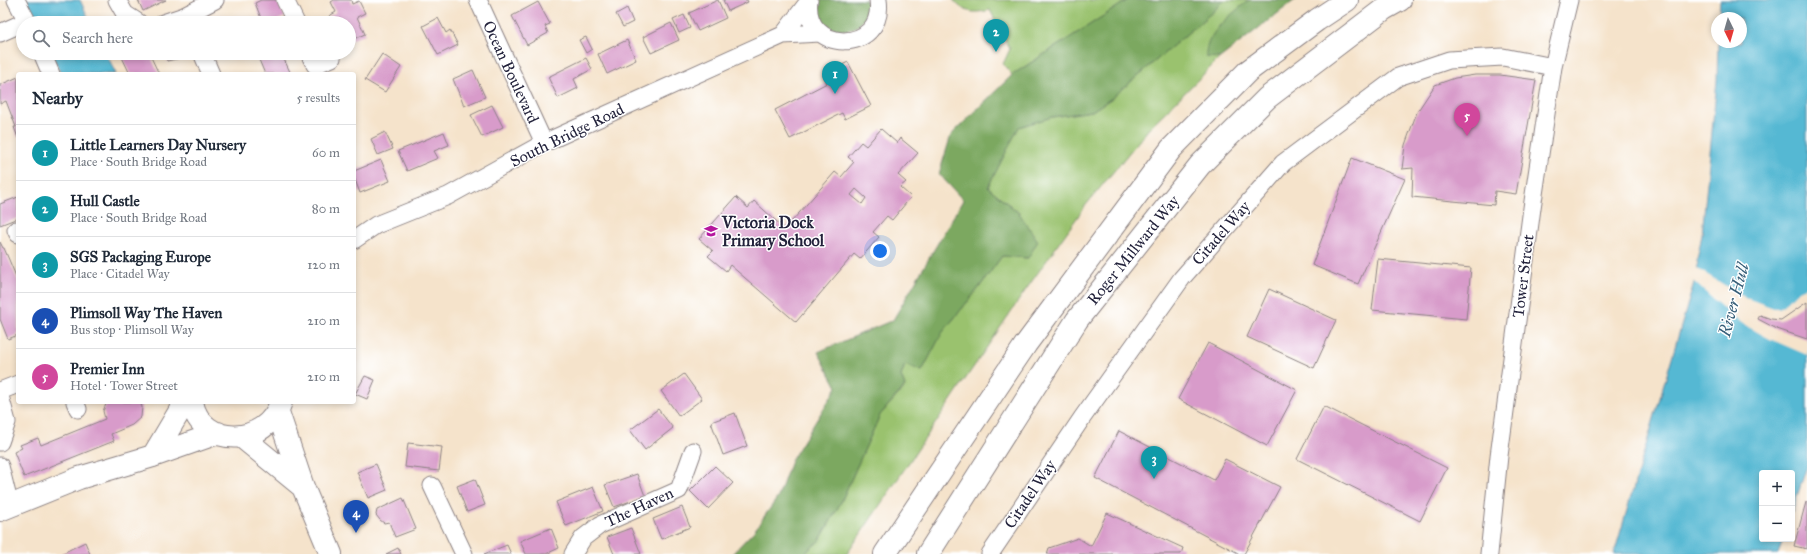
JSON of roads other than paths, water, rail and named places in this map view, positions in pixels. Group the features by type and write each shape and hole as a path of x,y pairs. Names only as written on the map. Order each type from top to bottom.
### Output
{"main road":[{"name":"Roger Millward Way","path":"885,554 1026,344 1171,149 1248,71 1317,20 1347,0"},
{"name":"Roger Millward Way","path":"928,554 1077,320 1200,165 1267,98 1384,9 1400,0"},
{"path":"153,456 184,404"},
{"path":"193,404 198,417 207,427 218,434 230,437 242,437 263,428 269,424 279,407"},
{"path":"279,407 303,488 331,554"},
{"path":"5,508 79,478 153,456 218,434"},
{"path":"242,437 303,488"}],"street":[{"path":"16,0 24,16"},
{"path":"117,0 125,14 128,16"},
{"path":"192,16 215,0"},
{"path":"285,0 293,16"},
{"name":"Ocean Boulevard","path":"478,0 544,143"},
{"name":"Tower Street","path":"1489,554 1499,456 1531,216 1553,67 1569,0"},
{"path":"809,1 809,13 812,24 820,33 829,39 840,42 852,41 863,36 871,29 877,19 880,2"},
{"name":"South Bridge Road","path":"783,35 809,1"},
{"path":"0,33 16,26"},
{"name":"South Bridge Road","path":"356,239 376,225 448,196 544,143 783,35 820,33"},
{"name":"Citadel Way","path":"990,554 1082,418 1182,278 1283,163 1398,77 1449,60 1503,57 1553,67"},
{"path":"45,60 51,72"},
{"path":"205,60 210,72"},
{"path":"312,60 315,65 327,60"},
{"path":"0,391 16,385"},
{"path":"0,396 7,422 0,442"},
{"name":"The Haven","path":"573,554 583,538 600,525 678,490 694,451"},
{"path":"0,466 5,508"},
{"path":"432,486 464,554"}],"water":[{"path":"25,0 80,0 88,16 33,16"},
{"name":"River Hull","path":"1720,0 1807,0 1807,466 1795,503 1795,470 1759,470 1759,542 1782,542 1778,554 1614,554 1698,269 1697,259 1702,235 1717,80 1718,48 1747,48 1747,12 1719,12"},
{"path":"54,60 109,60 115,72 60,72"}],"place":[{"name":"Hull Castle","path":"996,52"},
{"name":"Little Learners Day Nursery","path":"835,94"},
{"name":"Premier Inn","path":"1467,136"},
{"name":"Victoria Dock Primary School","path":"711,231"},
{"name":"SGS Packaging Europe","path":"1154,479"},
{"name":"Plimsoll Way The Haven","path":"356,533"}]}
